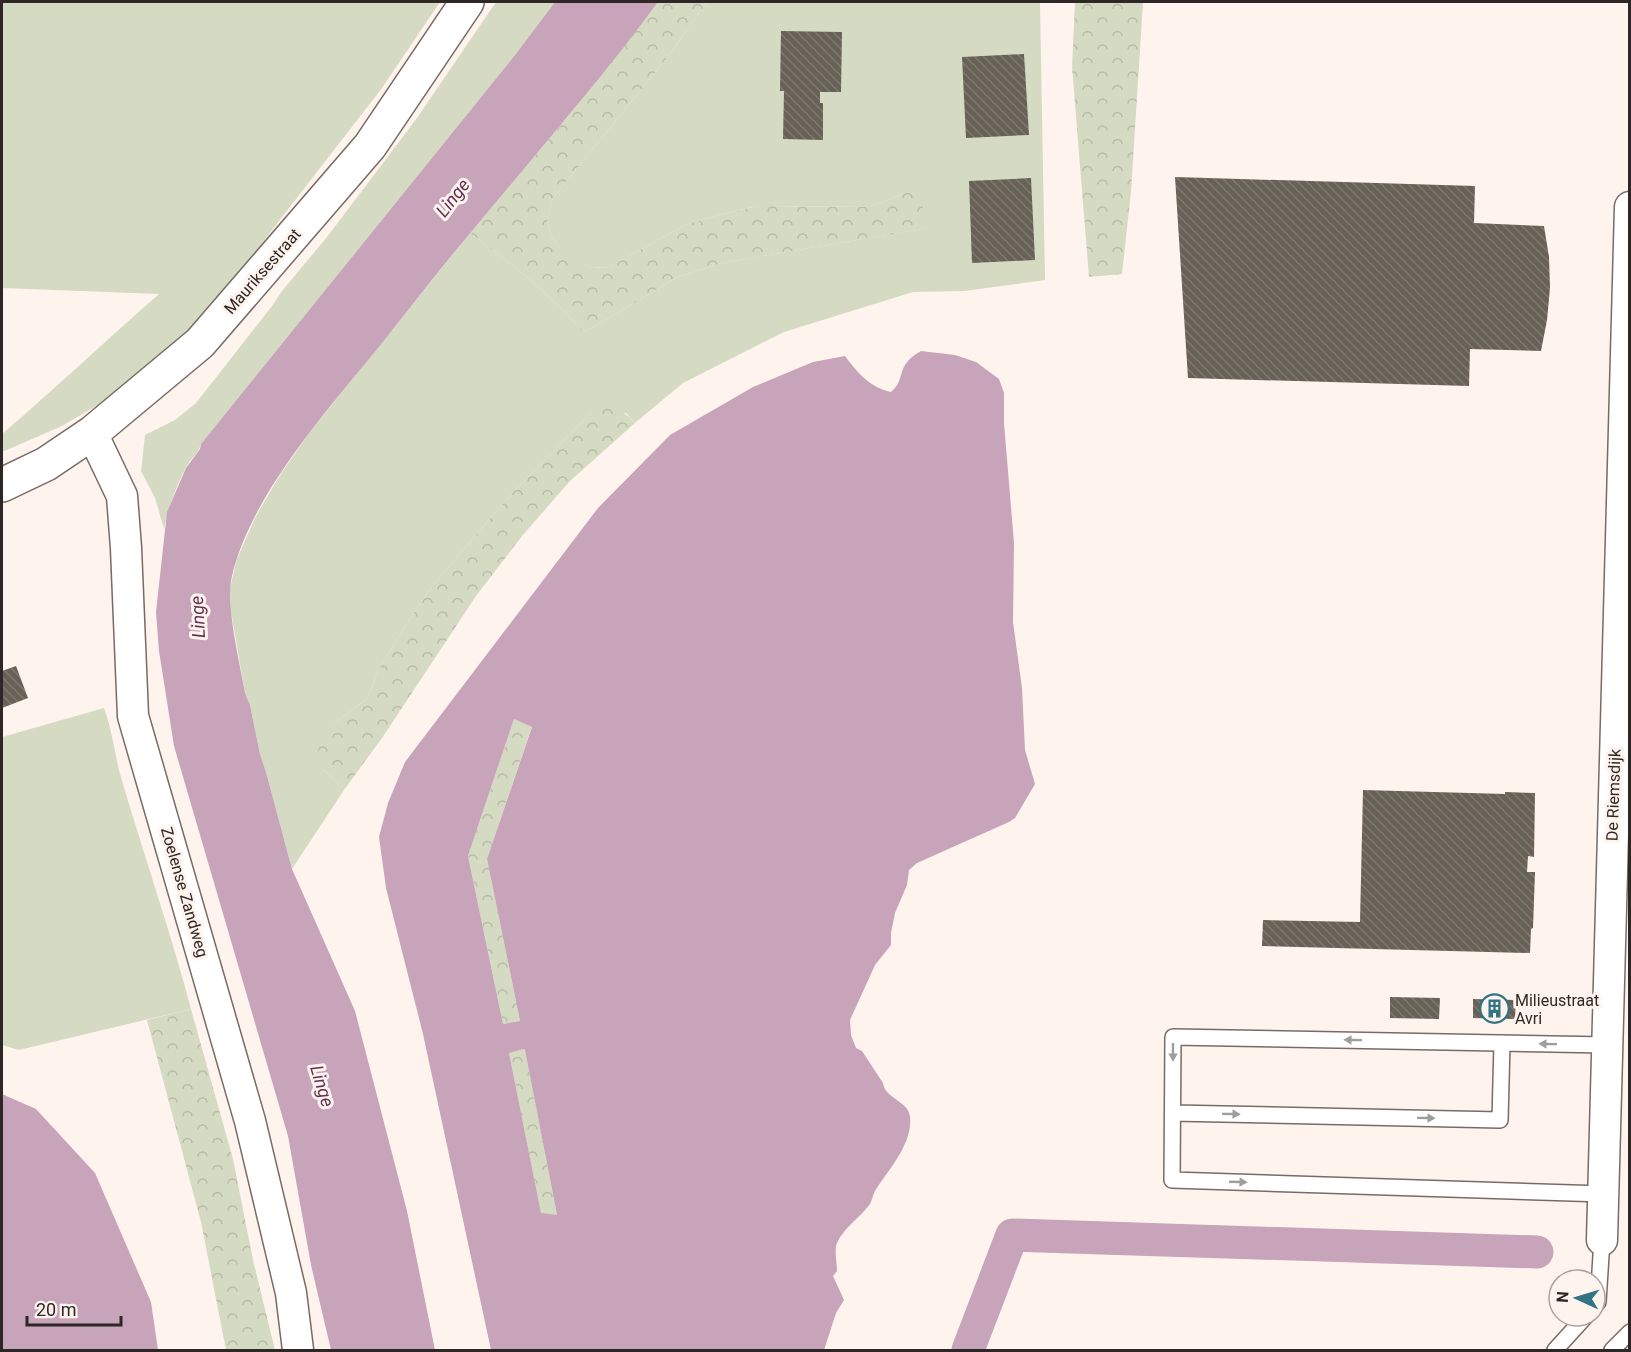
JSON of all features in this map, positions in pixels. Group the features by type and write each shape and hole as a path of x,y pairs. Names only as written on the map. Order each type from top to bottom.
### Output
{"street":[{"name":"Mauriksestraat","path":"2,485 45,464 92,433 200,343 370,146 467,2"},
{"name":"De Riemsdijk","path":"1602,1239 1629,207"},
{"name":"Zoelense Zandweg","path":"92,433 122,496 133,716 250,1121 291,1293 298,1350"}],"lane":[{"path":"1604,1194 1172,1180 1173,1037 1607,1045"},
{"path":"1173,1113 1500,1120 1502,1043"},
{"path":"1600,1268 1602,1239"},
{"path":"1555,1350 1575,1328"},
{"path":"1612,1350 1629,1332"}],"green space":[{"path":"2,2 440,2 382,88 241,270 194,325 151,365 108,399 62,426 2,452 2,434 159,294 2,288"},
{"path":"496,2 555,2 515,55 201,444 178,483 164,529 155,498 141,471 145,435 175,420 196,403 417,118"},
{"path":"658,2 707,2 666,59 553,198 547,218 550,233 569,256 591,268 609,267 685,225 719,215 757,206 870,207 900,195 915,180 929,228 722,263 678,277 588,330 582,331 543,291 470,233 571,113"},
{"path":"707,2 1040,2 1045,280 964,291 913,292 784,332 683,383 635,423 626,413 591,413 513,492 435,583 379,669 367,699 333,724 323,769 344,790 292,869 245,693 231,611 230,588 237,559 255,518 280,475 310,432 470,233 543,291 582,331 588,330 678,277 722,263 928,228 915,181 900,195 870,207 757,206 719,215 685,225 609,267 591,268 569,257 550,233 547,218 553,198 666,59"},
{"path":"1075,2 1143,2 1131,192 1122,274 1089,277 1072,67"},
{"path":"602,406 620,411 635,423 570,481 522,536 476,596 382,738 344,790 323,769 318,751 320,741 333,724 367,699 379,669 435,583 513,492 591,413"},
{"path":"104,708 120,775 191,1009 19,1050 2,1045 2,737"},
{"path":"514,719 532,726 487,859 520,1021 503,1024 468,856"},
{"path":"191,1009 233,1159 253,1260 275,1350 226,1350 201,1222 147,1020"},
{"path":"525,1049 557,1215 541,1214 509,1053"}],"water":[{"name":"Linge","path":"555,2 658,2 590,89 448,260 314,427 273,485 256,515 242,546 230,588 234,634 260,754 292,869 355,1011 407,1211 435,1350 331,1350 311,1265 288,1136 174,746 159,651 156,612 167,512 186,468 200,449 201,444 515,55"},
{"path":"921,351 955,355 976,362 999,379 1004,393 1004,423 1014,543 1013,622 1022,688 1025,750 1035,784 1015,818 917,863 909,870 907,885 895,913 891,945 875,965 850,1020 851,1035 856,1048 862,1051 888,1093 906,1107 910,1117 910,1127 904,1147 875,1191 870,1204 837,1243 837,1271 833,1276 844,1300 836,1313 824,1350 491,1350 423,1034 386,888 379,837 388,803 405,762 598,508 670,435 753,387 813,362 845,356 859,374 870,383 891,392 899,382 907,362","holes":["514,719 532,727 487,859 520,1021 503,1024 468,856","525,1050 557,1215 541,1213 509,1053"]},
{"path":"2,1094 36,1109 95,1173 151,1302 158,1350 2,1350"}],"building":[{"path":"781,31 842,32 841,92 820,92 820,103 823,103 823,140 783,139 784,91 780,91"},
{"path":"1024,54 1029,135 966,138 962,57"},
{"path":"1175,177 1475,186 1474,223 1544,226 1549,257 1550,288 1541,351 1470,349 1469,386 1188,378"},
{"path":"1031,178 1035,260 972,263 969,181"},
{"path":"16,666 28,698 2,708 2,671"},
{"path":"1363,790 1535,793 1534,857 1528,856 1527,872 1535,872 1530,953 1262,946 1263,920 1360,922"},
{"path":"1390,997 1440,998 1439,1019 1390,1018"},
{"name":"Milieustraat Avri","path":"1473,999 1516,1000 1515,1019 1473,1018"}],"waterway":[{"path":"968,1350 1012,1235 1537,1252"}],"place":[{"name":"Milieustraat Avri","path":"1494,1009"}]}
